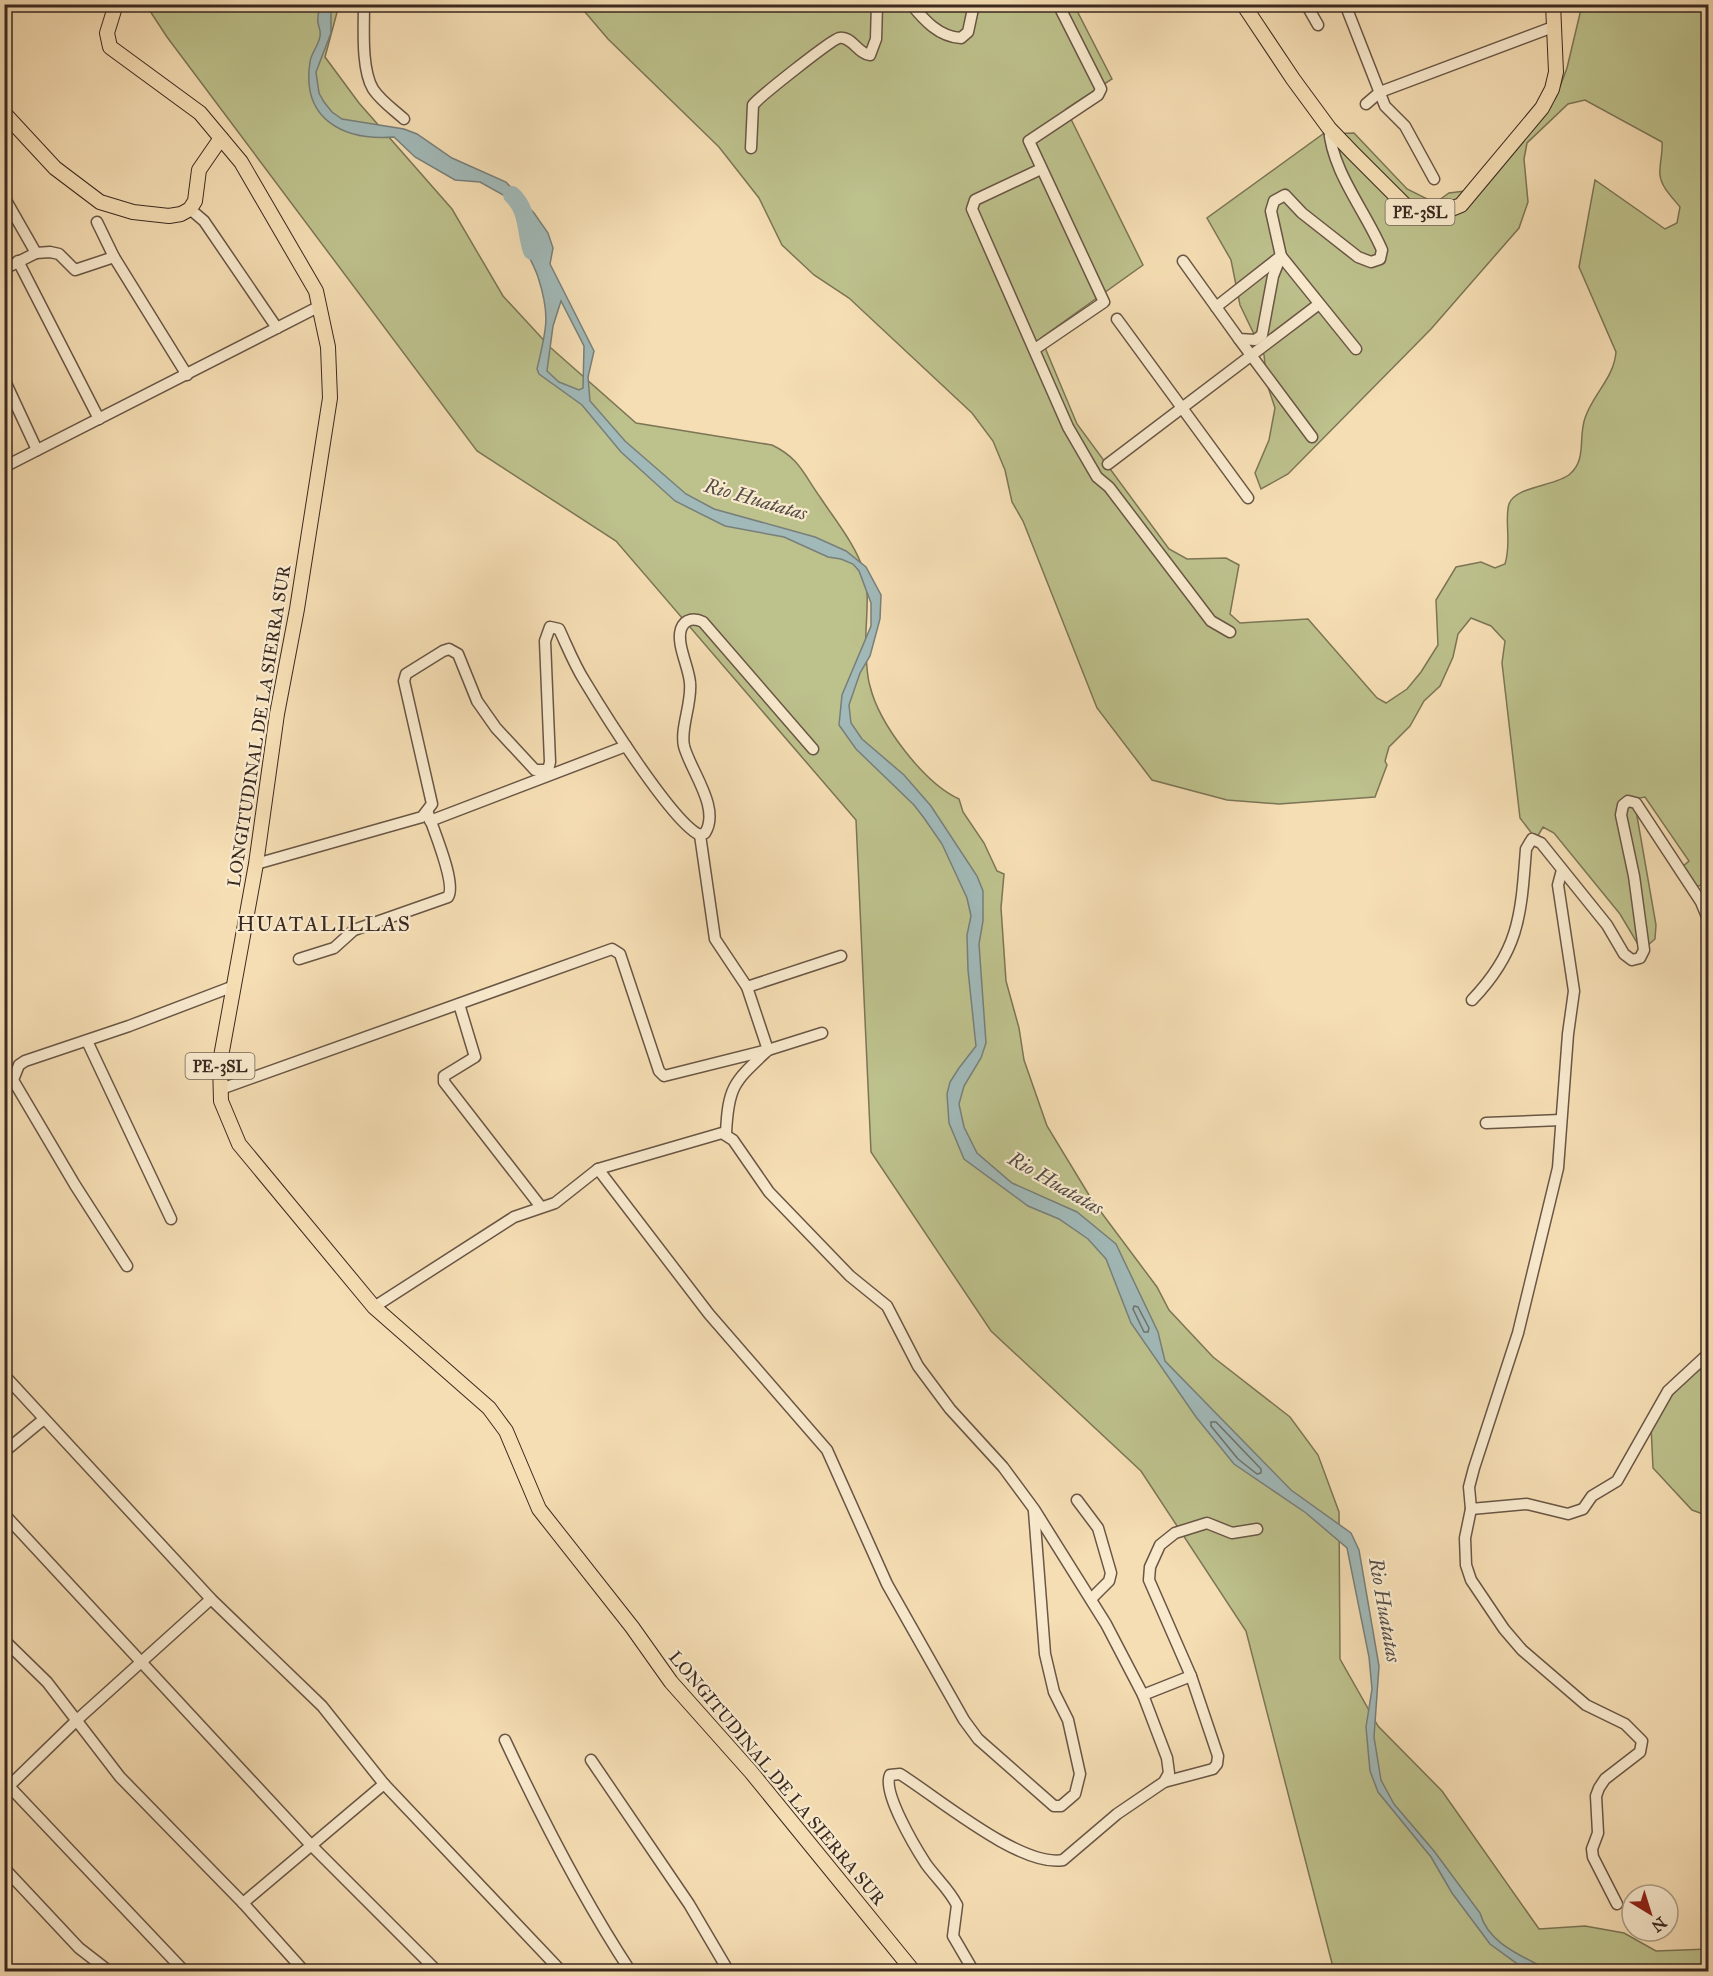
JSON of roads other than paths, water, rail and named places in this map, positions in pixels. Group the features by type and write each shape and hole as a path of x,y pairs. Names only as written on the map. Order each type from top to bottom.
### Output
{"main road":[{"name":"LONGITUDINAL DE LA SIERRA SUR","path":"116,4 107,33 110,47 200,113 241,162 316,291 328,347 330,398 297,609 277,714 256,864 220,1062 221,1101 239,1144 374,1307 489,1408 506,1431 539,1509 632,1627 671,1682 751,1772 914,1971"},
{"name":"PE-3SL","path":"1243,4 1329,128 1407,207 1423,213 1439,214 1461,205 1542,108 1552,88 1556,72 1553,4"},
{"path":"4,113 55,168 100,202 133,212 169,216 182,214 190,209 195,201 199,170 221,138"}],"street":[{"path":"364,4 366,67 369,80 380,99 404,119"},
{"path":"751,148 753,105 812,54 838,38 846,38 863,54 870,55 876,39 877,4"},
{"path":"910,4 939,32 951,38 961,38 968,32 974,4"},
{"path":"1035,349 1104,302 1030,146 1030,138 1098,95 1101,89 1058,4"},
{"path":"1306,4 1318,25"},
{"path":"1345,4 1388,111 1409,133 1434,179"},
{"path":"1366,104 1380,92 1553,27"},
{"path":"1329,128 1330,145 1380,244 1382,255 1377,261 1371,262 1359,257 1302,213 1285,195 1274,201 1271,211 1281,256 1356,349"},
{"path":"1041,169 973,203 972,209 1068,427 1097,477 1109,487 1210,621 1230,632"},
{"path":"4,197 36,253"},
{"path":"190,209 204,221 277,328"},
{"path":"97,222 114,257 187,375"},
{"path":"4,269 36,253 59,254 75,270 114,257"},
{"path":"1216,307 1281,256"},
{"path":"1239,339 1255,340 1262,335 1273,276 1281,256"},
{"path":"18,261 99,418"},
{"path":"1183,261 1312,437"},
{"path":"1108,464 1319,304"},
{"path":"4,467 320,306"},
{"path":"1117,319 1248,498"},
{"path":"4,379 37,450"},
{"path":"700,835 708,828 707,804 684,745 690,683 681,627 688,620 696,619 703,622 813,749"},
{"path":"299,959 334,948 354,930 448,897 451,891 429,817 432,804 404,681 406,674 443,651 449,650 458,654 477,701 496,728 535,770 548,770 550,762 545,641 550,627 556,627 583,678 626,746 680,820 700,835 715,939 747,987 768,1050"},
{"path":"256,864 422,817 429,817 626,746"},
{"path":"1472,1000 1507,956 1520,913 1528,842 1535,839 1541,843 1607,925 1624,954 1632,960 1640,958 1644,950 1634,876 1621,815 1623,805 1631,801 1636,803 1655,831 1708,918"},
{"path":"1562,870 1558,885 1574,991 1568,1034 1558,1168 1518,1333 1469,1487 1471,1509 1465,1538 1466,1565 1471,1580 1504,1629 1522,1650 1586,1705 1625,1724 1642,1741 1640,1752 1605,1779 1596,1796 1598,1833 1592,1849 1593,1857 1617,1904"},
{"path":"221,1089 593,956 617,950 658,1071 664,1076 768,1050 822,1033"},
{"path":"747,987 841,956"},
{"path":"127,1266 75,1185 13,1080 19,1065 26,1061 87,1041 234,986"},
{"path":"459,1004 475,1057 444,1076 444,1082 541,1207"},
{"path":"87,1041 171,1220"},
{"path":"726,1134 728,1097 737,1079 768,1050"},
{"path":"1486,1123 1561,1120"},
{"path":"374,1307 514,1217 555,1203 598,1169 722,1133 726,1134 733,1140 769,1192 850,1276 887,1306 918,1366 950,1409 1003,1467 1034,1509 1091,1599 1143,1695 1167,1758 1169,1773 1164,1782"},
{"path":"598,1169 709,1314 827,1450 887,1584 964,1720 978,1739 1054,1806 1061,1806 1075,1794 1080,1774 1068,1720 1054,1692 1045,1654 1034,1509"},
{"path":"1471,1509 1527,1504 1568,1514 1583,1509 1592,1496 1617,1481 1668,1391 1708,1354"},
{"path":"4,1376 212,1599 322,1706 384,1784 561,1971"},
{"path":"4,1452 44,1419"},
{"path":"1077,1500 1098,1528 1112,1573 1109,1581 1091,1599"},
{"path":"4,1514 310,1844 438,1971"},
{"path":"974,1971 953,1936 957,1905 927,1865 898,1814 887,1786 890,1775 900,1774 1008,1846 1031,1857 1054,1861 1063,1860 1118,1814 1164,1782 1213,1769 1217,1764 1218,1756 1191,1676 1149,1580 1152,1557 1160,1545 1175,1533 1207,1523 1232,1533 1257,1529"},
{"path":"185,1971 6,1787 141,1660 212,1599"},
{"path":"4,1640 47,1682 78,1719 120,1777 243,1903 305,1971"},
{"path":"1143,1695 1191,1676"},
{"path":"505,1740 562,1856 603,1930 631,1971"},
{"path":"591,1760 689,1904 729,1971"},
{"path":"243,1903 310,1844 384,1784"},
{"path":"4,1868 102,1971"},
{"path":"91,1958 110,1971"},
{"path":"1146,1971 1159,1971"}],"water":[{"path":"320,5 331,5 331,33 316,72 319,93 332,112 342,119 404,129 417,134 452,158 506,182 534,213 548,233 553,248 550,264 594,351 588,377 590,401 625,441 686,494 714,509 815,537 846,551 866,567 881,595 880,619 870,656 860,673 849,705 851,723 862,739 904,775 931,806 977,876 983,891 983,921 979,944 986,1043 981,1058 964,1086 959,1104 964,1127 977,1153 1012,1183 1077,1212 1116,1244 1158,1332 1165,1361 1291,1490 1351,1533 1359,1550 1379,1666 1374,1737 1381,1780 1394,1804 1434,1851 1480,1913 1491,1933 1508,1948 1550,1971 1527,1971 1490,1944 1452,1893 1431,1857 1378,1792 1370,1771 1366,1727 1372,1689 1369,1657 1347,1548 1306,1513 1234,1464 1196,1417 1131,1323 1106,1259 1088,1239 1059,1219 1028,1206 964,1159 949,1123 947,1094 950,1082 976,1046 968,970 967,935 971,916 967,898 942,844 914,805 856,749 839,725 842,695 871,626 871,603 859,571 853,564 828,557 784,537 725,526 675,501 621,452 582,405 539,374 537,369 545,333 546,313 538,277 521,233 530,227 530,223 507,197 480,182 455,180 415,157 394,137 358,135 343,130 319,112 312,98 309,82 311,59 320,36 318,16","holes":["561,301 584,346 583,388 579,390 559,382 547,371 553,326"]}],"waterway":[{"name":"Rio Huatatas","path":"512,195 524,214 532,251"}],"district":[{"name":"HUATALILLAS","path":"324,924"}]}
